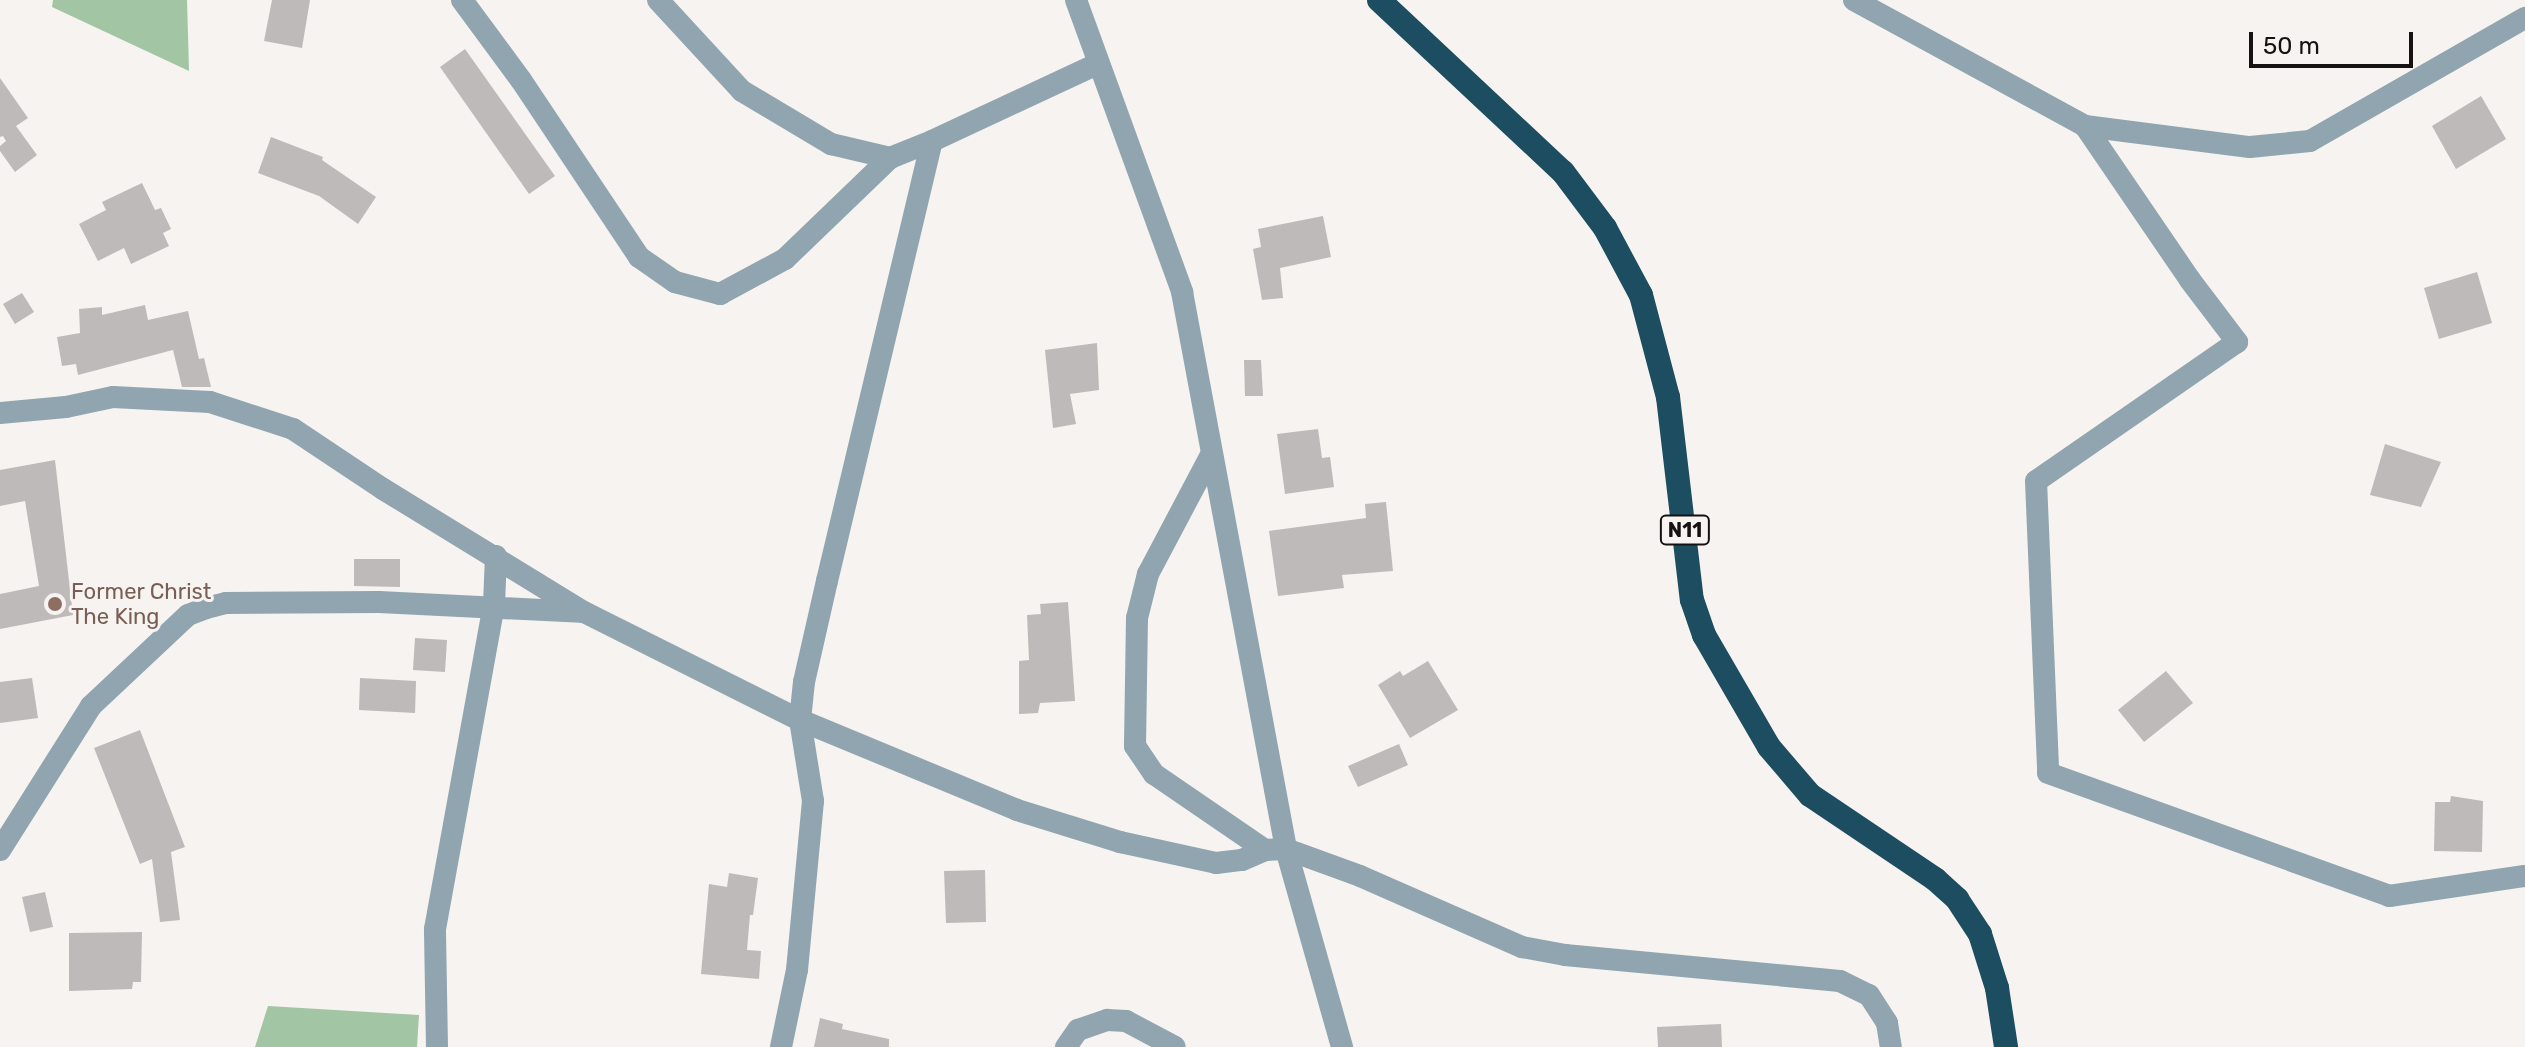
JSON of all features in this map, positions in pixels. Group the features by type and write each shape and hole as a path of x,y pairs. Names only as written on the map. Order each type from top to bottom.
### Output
{"highway":[{"name":"N11","path":"1379,0 1563,172 1605,228 1641,295 1668,397 1692,600 1704,635 1769,747 1810,795 1935,879 1957,899 1980,934 1997,988 2006,1047"}],"street":[{"path":"462,0 521,80 639,257 675,282 720,294 785,259 890,158 1099,63"},
{"path":"658,0 742,91 831,144 890,158"},
{"path":"1076,0 1182,292 1276,849 1342,1047"},
{"path":"1854,0 2085,126 2250,147 2310,141 2525,18"},
{"path":"2085,126 2190,280 2237,342 2036,481 2048,773 2389,896 2525,876"},
{"path":"781,1047 797,970 813,801 800,720 804,682 932,141"},
{"path":"0,413 66,407 113,397 210,402 293,429 383,489 584,612 800,720 1017,810 1120,842 1216,863 1242,860 1276,849"},
{"path":"1211,455 1148,574 1137,618 1135,746 1154,774 1276,849 1360,876 1522,947 1565,955 1840,981 1869,995 1887,1023 1891,1047"},
{"path":"437,1047 435,929 494,605 496,556"},
{"path":"0,850 91,706 188,615 226,603 494,605 584,612"},
{"path":"1066,1047 1078,1030 1107,1020 1126,1021 1175,1047"}],"green space":[{"path":"53,0 187,0 189,71 52,7"},
{"path":"268,1006 419,1015 417,1047 255,1047"}],"building":[{"path":"272,0 310,0 302,48 264,41"},
{"path":"465,49 555,176 529,194 440,67"},
{"path":"0,78 28,118 16,126 37,155 15,172 0,151 0,146 6,141 3,136 0,137"},
{"path":"2481,96 2506,139 2456,169 2432,126"},
{"path":"271,137 323,157 322,160 376,197 358,224 319,196 258,173"},
{"path":"142,183 155,210 161,208 171,229 163,233 169,246 131,264 124,248 98,261 79,224 106,210 102,202"},
{"path":"1323,216 1331,257 1280,268 1283,298 1262,300 1253,249 1261,247 1258,229"},
{"path":"2477,272 2492,323 2439,339 2424,288"},
{"path":"22,293 34,312 15,324 3,304"},
{"path":"145,305 148,320 188,311 199,359 204,358 211,387 182,387 173,350 78,375 76,364 62,366 57,337 80,333 79,309 102,307 102,315"},
{"path":"1097,343 1099,390 1070,394 1076,424 1053,428 1045,350"},
{"path":"1244,360 1261,360 1263,396 1245,396"},
{"path":"1318,429 1322,458 1330,457 1334,487 1285,494 1277,434"},
{"path":"2385,444 2441,462 2421,507 2370,495"},
{"path":"55,460 73,615 0,629 0,594 39,586 25,501 0,506 0,470"},
{"path":"1386,502 1393,571 1342,575 1344,588 1278,596 1269,531 1366,518 1365,504"},
{"path":"354,559 400,559 400,587 354,586"},
{"path":"1068,602 1075,701 1040,703 1038,713 1019,714 1019,661 1029,660 1027,615 1041,614 1040,604"},
{"path":"415,638 447,640 445,672 413,670"},
{"path":"1428,661 1458,710 1410,738 1378,685 1400,671 1403,676"},
{"path":"2166,671 2193,703 2144,742 2118,710"},
{"path":"32,678 38,718 0,723 0,682"},
{"path":"360,678 416,681 415,713 359,710"},
{"path":"140,730 185,847 171,852 180,920 160,922 152,859 140,864 94,748"},
{"path":"1399,744 1408,765 1358,787 1348,766"},
{"path":"2451,796 2483,801 2482,852 2434,851 2435,802 2450,802"},
{"path":"985,870 986,922 946,923 944,871"},
{"path":"729,873 758,878 747,950 761,951 759,979 701,974 709,884 727,887"},
{"path":"45,892 53,927 30,932 22,897"},
{"path":"142,932 141,982 133,982 132,989 69,991 69,933"},
{"path":"820,1018 843,1024 842,1029 889,1039 889,1047 814,1047"},
{"path":"1721,1024 1722,1047 1658,1047 1657,1027"}],"place":[{"name":"Former Christ The King","path":"55,604"}]}
